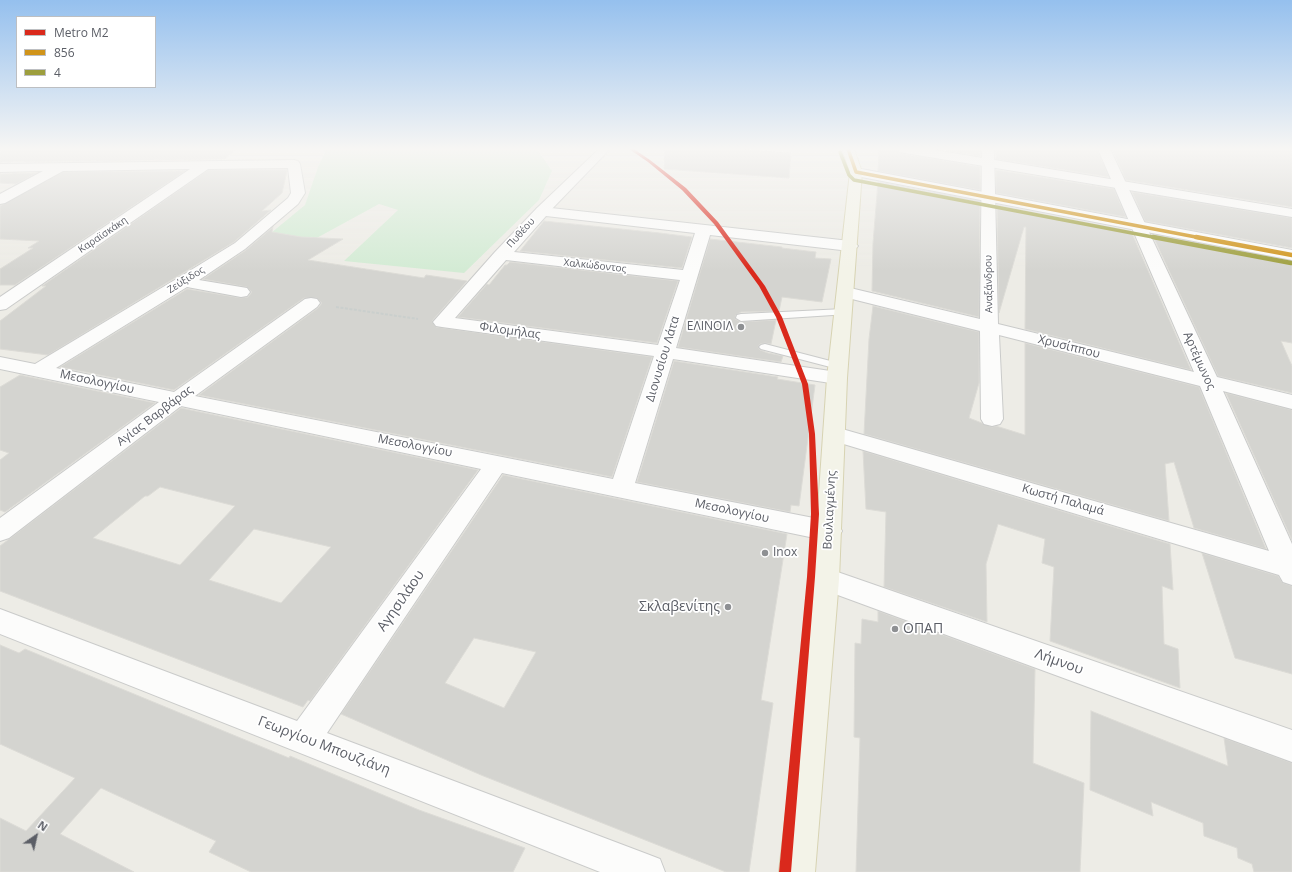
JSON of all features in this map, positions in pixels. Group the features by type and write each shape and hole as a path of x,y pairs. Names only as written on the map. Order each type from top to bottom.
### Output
{"main road":[{"name":"Βουλιαγμένης","path":"797,872 826,579 835,434 837,372 846,292 855,190"}],"street":[{"path":"0,200 19,190"},
{"name":"Καραϊσκάκη","path":"0,305 168,190"},
{"name":"Ζεύξιδος","path":"39,370 184,282 240,246 293,201 298,193 298,190"},
{"name":"Πυθέου","path":"442,322 542,211 564,190"},
{"path":"949,190 1292,255"},
{"name":"Αναξάνδρου","path":"988,190 989,327 992,419"},
{"name":"Αρτέμωνος","path":"1122,190 1291,569"},
{"path":"1153,190 1292,214"},
{"path":"542,211 850,246"},
{"name":"Διονυσίου Λάτα","path":"622,488 704,229"},
{"name":"Χαλκώδοντος","path":"501,256 689,276"},
{"path":"184,282 241,292"},
{"name":"Χρυσίππου","path":"846,292 1292,402"},
{"name":"Αγίας Βαρβάρας","path":"0,531 178,399 311,303"},
{"name":"Φιλομήλας","path":"442,322 665,352 837,372"},
{"name":"Μεσολογγίου","path":"0,363 829,531"},
{"name":"Κωστή Παλαμά","path":"835,434 1291,569"},
{"name":"Αγησιλάου","path":"304,739 497,463"},
{"name":"Λήμνου","path":"826,579 1292,746"},
{"name":"Γεωργίου Μπουζιάνη","path":"0,621 647,872"}],"lane":[{"path":"741,318 844,312"},
{"path":"764,347 837,372"}],"path":[{"path":"311,303 442,322"}],"green space":[{"path":"310,190 544,190 539,200 464,273 344,261 398,210 379,204 313,240 248,252 305,205"}],"building":[{"path":"30,190 157,190 15,285 0,285 0,269 33,248 28,248 39,241 0,239 0,206"},
{"path":"180,190 283,190 282,193 262,211 271,210 234,242 48,355 0,349 0,321 46,286 42,286"},
{"path":"877,190 919,190 980,201 979,317 872,291 873,243"},
{"path":"996,190 1114,190 1126,217 996,193"},
{"path":"1186,190 1292,190 1292,207"},
{"path":"1132,192 1292,218 1292,248 1145,221"},
{"path":"997,205 1131,231 1191,370 1025,329 1026,227 1024,227 999,313"},
{"path":"544,221 692,237 682,268 520,251"},
{"path":"273,227 272,232 301,237 343,239 308,260 424,278 426,275 467,281 432,321 436,327 652,357 612,477 199,395 318,308 322,303 317,298 304,298 174,390 60,367 187,289 241,298 248,297 252,292 247,287 203,279 246,250"},
{"path":"1152,234 1292,261 1292,343 1281,341 1292,366 1292,393 1218,376"},
{"path":"710,239 816,252 815,258 831,259 822,302 782,297 779,311 741,312 736,315 735,319 741,322 776,320 771,344 760,344 758,347 760,350 768,353 783,356 781,362 678,347"},
{"path":"510,262 678,281 657,343 458,317 487,284 489,285 505,265"},
{"path":"873,306 979,332 979,383 969,418 992,427 996,426 1025,435 1025,343 1199,387 1266,549 1194,528 1174,462 1165,464 1169,521 864,434 869,339"},
{"path":"674,361 778,377 777,379 815,385 799,506 791,505 790,512 637,482"},
{"path":"20,375 155,403 5,512 0,510 0,460 9,453 0,450 0,387"},
{"path":"1226,393 1292,410 1292,540"},
{"path":"181,408 478,470 310,701 308,700 303,707 0,591 0,546","holes":["160,487 235,506 180,565 93,538 145,496 148,496","254,529 331,547 281,603 209,580"]},
{"path":"863,451 1170,544 1173,590 1162,586 1164,644 1178,649 1180,688 1050,641 1054,567 1042,563 1045,539 998,524 986,564 987,622 884,587 886,512 866,509"},
{"path":"503,475 787,534 761,700 773,703 749,872 726,872 481,775 341,714","holes":["474,638 536,652 504,708 445,683"]},
{"path":"1202,553 1278,576 1283,583 1292,586 1292,674 1235,658"},
{"path":"878,611 1035,669 1033,763 1084,783 1080,872 856,872 860,738 854,737 855,643 861,644 862,619 878,622"},
{"path":"0,645 19,653 25,649 419,810 525,848 513,872 251,872 209,852 216,841 101,788 60,834 134,872 0,872 0,818 26,831 75,778 0,744"},
{"path":"1091,711 1228,766 1224,738 1292,763 1292,872 1254,872 1252,864 1238,858 1237,848 1204,836 1203,823 1151,802 1153,816 1090,790"}],"metro line":[{"name":"Μ2","path":"685,190 716,223 762,286 779,317 805,384 812,434 815,514 811,577 785,872"}],"transit line":[{"name":"4","path":"905,190 1291,263"},
{"name":"856","path":"949,190 1292,255"}],"place":[{"name":"ΕΛΙΝΟΙΛ","path":"741,327"},
{"name":"Inox","path":"765,553"},
{"name":"Σκλαβενίτης","path":"728,607"},
{"name":"ΟΠΑΠ","path":"895,629"}]}
